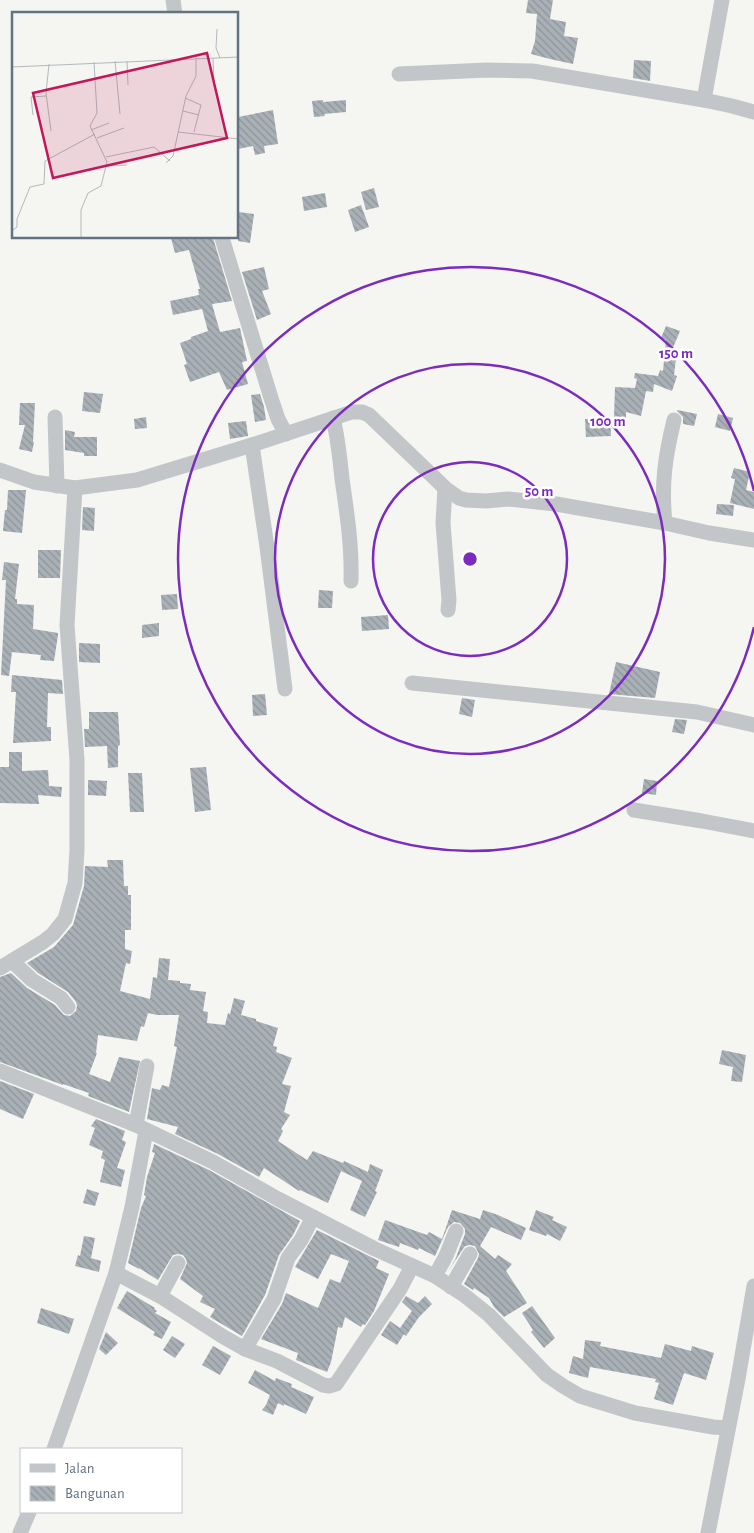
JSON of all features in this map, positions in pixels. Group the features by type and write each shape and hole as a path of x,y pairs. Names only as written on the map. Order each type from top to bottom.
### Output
{"street":[{"path":"704,100 722,0"},
{"path":"399,74 487,70 532,71 704,100 754,112"},
{"path":"222,239 271,398 278,419 286,434"},
{"path":"1,473 34,482 75,488 136,480 352,412 362,412 369,414 445,488 459,498 539,502 754,540"},
{"path":"55,417 57,486"},
{"path":"333,418 347,508 352,559 351,580"},
{"path":"665,523 663,473 674,420"},
{"path":"252,445 285,689"},
{"path":"68,1008 61,998 6,964 49,937 65,919 70,906 77,873 77,760 67,625 75,488"},
{"path":"445,488 443,523 449,600 448,610"},
{"path":"412,683 697,712 754,725"},
{"path":"634,810 754,831"},
{"path":"54,1448 116,1273 132,1207 146,1066"},
{"path":"0,1071 141,1128 213,1162 375,1249 434,1276 464,1295 489,1315 547,1375 580,1396 635,1413 728,1428"},
{"path":"245,1349 274,1299 288,1258 301,1240 313,1217"},
{"path":"434,1276 446,1256 456,1231"},
{"path":"451,1287 470,1254"},
{"path":"160,1296 178,1263"},
{"path":"116,1273 160,1296 245,1349 277,1361 327,1386 334,1385 346,1369 400,1289 412,1266"},
{"path":"708,1533 754,1286"},
{"path":"20,1533 29,1513"}],"building":[{"path":"528,0 553,0 550,19 566,22 564,36 578,38 573,64 531,54 535,41 537,14 526,13"},
{"path":"634,60 651,61 650,81 633,78"},
{"path":"323,100 323,102 346,100 346,112 314,117 312,101"},
{"path":"273,110 278,144 264,146 265,153 255,155 253,146 239,149 239,117"},
{"path":"374,188 379,207 366,210 361,192"},
{"path":"325,193 327,207 304,211 302,197"},
{"path":"361,205 369,227 355,232 348,210"},
{"path":"239,212 254,214 250,243 238,241"},
{"path":"171,239 213,239 232,301 212,304 220,332 240,328 247,361 242,362 248,384 227,390 219,372 190,382 184,365 187,364 180,343 208,331 202,309 173,315 170,301 199,295 198,289 200,289 189,250 175,253"},
{"path":"264,267 269,289 262,291 271,314 257,320 242,272"},
{"path":"666,326 680,331 672,350 677,350 674,375 677,376 672,391 654,384 653,392 646,391 641,416 626,412 626,418 614,418 615,387 635,388 637,379 634,378 635,373 658,376 660,370 663,371 666,340 661,338"},
{"path":"84,392 103,394 100,413 82,411"},
{"path":"260,394 266,420 255,422 251,395"},
{"path":"20,403 35,403 32,452 19,449 25,425 19,425"},
{"path":"677,410 697,414 694,426 683,424 683,417"},
{"path":"718,414 733,418 730,431 715,427"},
{"path":"146,417 147,428 135,429 134,419"},
{"path":"610,418 611,436 586,437 585,419"},
{"path":"246,421 248,436 230,439 228,423"},
{"path":"65,430 75,432 74,437 97,437 97,456 84,456 84,453 65,450"},
{"path":"734,468 750,472 746,490 754,492 754,509 730,503 735,479 731,478"},
{"path":"8,490 26,490 22,533 3,531"},
{"path":"717,504 734,505 733,516 716,514"},
{"path":"83,507 95,508 94,531 82,530"},
{"path":"38,550 61,550 60,578 38,578"},
{"path":"4,562 19,564 15,599 17,599 17,604 34,605 33,629 58,633 54,661 40,660 41,655 12,652 9,676 1,675 6,580 2,580"},
{"path":"319,590 333,591 332,608 318,608"},
{"path":"177,594 178,609 162,610 161,595"},
{"path":"388,615 389,629 362,631 361,617"},
{"path":"159,623 159,636 142,638 142,625"},
{"path":"79,643 100,644 100,663 79,662"},
{"path":"616,662 660,672 655,698 609,694"},
{"path":"12,675 62,680 63,694 48,693 47,727 51,727 51,741 13,743 16,692 11,692"},
{"path":"265,694 267,715 253,716 252,695"},
{"path":"462,698 475,700 472,717 459,714"},
{"path":"89,712 118,712 120,745 118,746 118,767 108,768 107,746 85,747 84,729 89,729"},
{"path":"675,719 687,720 684,734 672,732"},
{"path":"9,752 22,752 22,771 48,770 49,786 62,787 61,797 38,795 39,804 0,803 0,767 9,767"},
{"path":"206,767 211,810 195,812 190,768"},
{"path":"128,773 142,773 144,812 130,812"},
{"path":"644,779 657,781 656,795 642,793"},
{"path":"88,780 107,781 106,796 88,795"},
{"path":"107,860 123,860 124,886 128,886 128,895 131,895 131,930 125,930 125,949 132,951 130,964 126,963 120,991 150,999 153,977 157,978 159,958 170,959 168,980 191,984 190,990 206,992 203,1011 208,1012 207,1023 225,1025 234,998 245,1001 241,1015 278,1028 273,1046 277,1047 276,1052 292,1058 282,1084 291,1086 284,1112 290,1115 281,1129 283,1131 278,1141 307,1160 313,1151 343,1163 344,1161 368,1172 370,1164 383,1170 375,1191 377,1192 365,1217 350,1210 362,1181 341,1171 328,1203 299,1191 264,1168 259,1177 218,1154 175,1134 178,1127 147,1119 152,1088 160,1090 162,1085 169,1087 177,1047 174,1046 179,1015 148,1013 144,1027 141,1026 137,1041 98,1035 97,1053 89,1074 110,1082 119,1057 140,1061 129,1112 88,1096 89,1093 0,1062 0,977 11,973 27,988 55,1005 64,1015 70,1016 76,1011 76,1002 68,992 38,973 27,963 54,947 73,925 84,886 85,866 108,867"},
{"path":"722,1050 746,1055 742,1082 731,1081 733,1067 719,1064"},
{"path":"0,1081 34,1094 23,1119 0,1109"},
{"path":"96,1119 125,1131 122,1140 126,1142 117,1168 125,1170 121,1187 100,1182 105,1160 101,1158 103,1151 89,1145 95,1128 91,1126"},
{"path":"154,1144 209,1170 300,1221 279,1255 265,1295 242,1336 210,1317 215,1309 200,1302 203,1296 180,1279 187,1263 183,1255 173,1255 158,1280 128,1263 141,1208 146,1196 144,1195 147,1177 155,1153 152,1152"},
{"path":"87,1189 99,1193 95,1206 83,1203"},
{"path":"452,1210 480,1219 483,1210 526,1228 521,1240 491,1227 480,1246 495,1259 498,1255 512,1264 506,1271 527,1303 504,1317 494,1307 489,1298 464,1284 478,1258 479,1254 475,1246 465,1246 447,1273 455,1260 465,1234 465,1229 460,1223 454,1222 448,1227 435,1256 419,1248 418,1250 400,1243 399,1247 378,1240 385,1220 427,1235 429,1232 442,1239"},
{"path":"536,1210 554,1217 552,1220 567,1227 560,1241 547,1234 546,1236 529,1230"},
{"path":"317,1230 379,1261 376,1268 389,1274 374,1311 365,1325 363,1324 361,1327 345,1317 342,1328 338,1327 331,1362 327,1372 296,1360 298,1353 261,1339 282,1304 286,1293 318,1308 330,1279 340,1283 349,1261 331,1254 318,1279 295,1267"},
{"path":"84,1236 95,1238 91,1258 101,1261 99,1272 75,1266 78,1255 80,1256"},
{"path":"127,1291 155,1308 157,1311 155,1313 171,1322 162,1339 153,1335 155,1332 117,1308"},
{"path":"406,1296 418,1303 425,1296 432,1304 419,1317 406,1336 404,1334 397,1345 381,1335 390,1321 400,1328 412,1311 402,1302"},
{"path":"532,1306 555,1338 544,1348 531,1332 533,1330 522,1313"},
{"path":"41,1308 74,1319 69,1334 37,1323"},
{"path":"106,1332 118,1343 106,1355 99,1349"},
{"path":"172,1336 185,1344 175,1358 163,1350"},
{"path":"585,1340 601,1342 600,1346 661,1358 665,1344 691,1351 692,1346 714,1353 706,1380 684,1373 673,1405 654,1399 659,1383 655,1382 656,1379 590,1367 588,1378 569,1373 573,1356 583,1359"},
{"path":"213,1346 231,1356 220,1375 202,1365"},
{"path":"255,1370 275,1381 276,1378 292,1384 291,1387 314,1397 306,1414 278,1403 273,1415 262,1410 270,1395 248,1383"}]}
